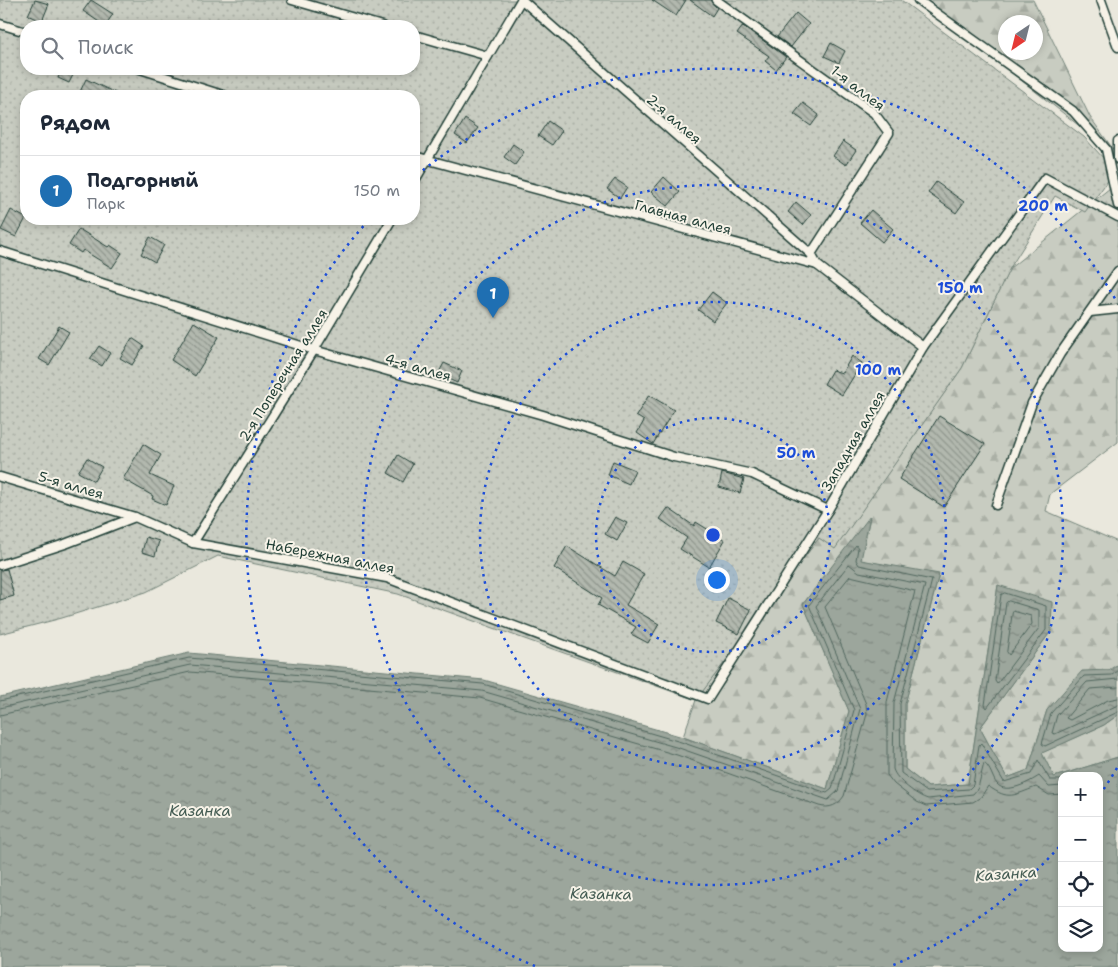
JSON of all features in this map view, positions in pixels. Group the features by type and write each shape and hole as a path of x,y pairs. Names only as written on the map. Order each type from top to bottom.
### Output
{"lane":[{"path":"292,0 361,20"},
{"path":"420,171 521,0"},
{"name":"2-я аллея","path":"521,0 811,254"},
{"name":"1-я аллея","path":"716,0 874,113 889,133 811,254"},
{"path":"918,0 1073,111 1106,149 1118,205"},
{"path":"1101,0 1118,47"},
{"path":"0,24 20,30"},
{"path":"420,37 488,56"},
{"path":"159,75 207,90"},
{"path":"1118,140 1118,159"},
{"name":"Главная аллея","path":"420,158 816,266 923,347"},
{"name":"Западная аллея","path":"708,699 828,510 923,347 1045,178 1118,217"},
{"name":"2-я Поперечная аллея","path":"193,543 314,350 388,225"},
{"name":"4-я аллея","path":"0,251 314,350 543,415 674,457 752,474 828,510"},
{"path":"811,254 816,266"},
{"path":"996,505 1032,403 1060,354 1118,271"},
{"path":"1090,312 1118,309"},
{"name":"5-я аллея","path":"0,477 135,517"},
{"path":"0,565 65,544 135,517"},
{"name":"Набережная аллея","path":"135,517 193,543 387,578 708,699"}],"green space":[{"path":"0,0 901,0 1084,137 1115,171 1085,212 1055,196 1010,268 962,368 835,549 819,538 696,700 398,594 218,556 146,592 62,618 0,634"},
{"path":"919,0 1033,0 1040,15 998,15 998,60 1043,60 1043,21 1090,117 1118,156 1118,167 1082,128"},
{"path":"1118,177 1118,442 1050,494 1046,511 1118,542 1118,664 1047,710 1028,770 1007,778 980,728 1051,631 998,585 968,784 928,787 905,769 905,704 939,575 860,560 870,518 803,604 849,711 827,789 683,737 696,700 819,538 835,548 962,368 1010,268 1115,184"},
{"path":"1118,715 1118,757 1070,772 1058,772 1058,776 1054,777 1041,753 1104,725"}],"water":[{"name":"Казанка","path":"870,516 861,560 939,574 905,704 905,769 928,787 968,784 998,585 1052,602 1051,631 980,728 1007,778 1028,770 1047,710 1082,671 1111,670 1118,664 1118,715 1104,725 1042,753 1054,777 1058,776 1058,952 1103,952 1103,772 1070,772 1118,757 1118,967 0,967 0,697 189,653 484,680 683,737 827,789 849,711 803,604"}],"building":[{"path":"35,0 49,4 42,20 28,15"},
{"path":"91,0 113,14 109,20 96,20 83,11"},
{"path":"652,0 686,0 676,16"},
{"path":"690,0 710,0 717,8 712,16"},
{"path":"796,13 809,24 791,47 777,37"},
{"path":"743,26 786,57 776,70 765,61 769,56 737,34"},
{"path":"831,43 845,51 839,63 824,56"},
{"path":"59,75 73,75 69,83 58,78"},
{"path":"86,79 109,90 81,90"},
{"path":"803,103 819,115 811,126 794,114"},
{"path":"465,119 478,128 467,143 455,135"},
{"path":"548,121 562,131 552,145 538,136"},
{"path":"843,141 856,150 846,165 833,156"},
{"path":"513,144 524,152 515,165 504,157"},
{"path":"664,177 680,192 668,206 651,192"},
{"path":"615,179 627,187 620,198 607,189"},
{"path":"936,182 964,202 956,213 928,193"},
{"path":"796,202 811,215 803,225 788,212"},
{"path":"11,210 20,215 20,225 22,225 16,237 1,230"},
{"path":"871,210 893,229 882,242 860,223"},
{"path":"79,229 108,247 110,245 122,253 112,268 83,250 81,253 69,245"},
{"path":"150,237 164,245 155,262 141,254"},
{"path":"712,292 727,303 713,321 698,310"},
{"path":"194,322 219,337 195,376 171,360"},
{"path":"59,326 69,332 49,365 39,359"},
{"path":"132,338 144,346 132,365 120,358"},
{"path":"99,346 110,353 102,366 90,359"},
{"path":"852,356 862,363 842,395 824,384 832,370 842,373"},
{"path":"444,363 462,371 457,383 438,374"},
{"path":"649,395 674,410 653,444 637,433 644,421 636,416"},
{"path":"939,416 985,444 944,507 899,479"},
{"path":"143,444 161,455 150,475 174,486 166,505 152,499 153,496 123,479"},
{"path":"398,455 413,464 403,482 388,473"},
{"path":"87,458 102,467 94,481 78,472"},
{"path":"613,461 635,470 629,484 608,475"},
{"path":"722,473 744,479 740,493 719,487"},
{"path":"668,508 694,526 696,522 725,540 709,567 680,549 687,538 660,519"},
{"path":"615,517 627,523 617,541 605,534"},
{"path":"146,537 159,541 155,556 142,552"},
{"path":"567,546 615,576 623,562 644,574 626,605 659,624 648,643 631,634 636,627 598,605 602,598 554,568"},
{"path":"7,569 14,596 0,600 0,570"},
{"path":"728,598 751,610 739,634 716,623"}],"place":[{"name":"Подгорный","path":"493,318"}]}
